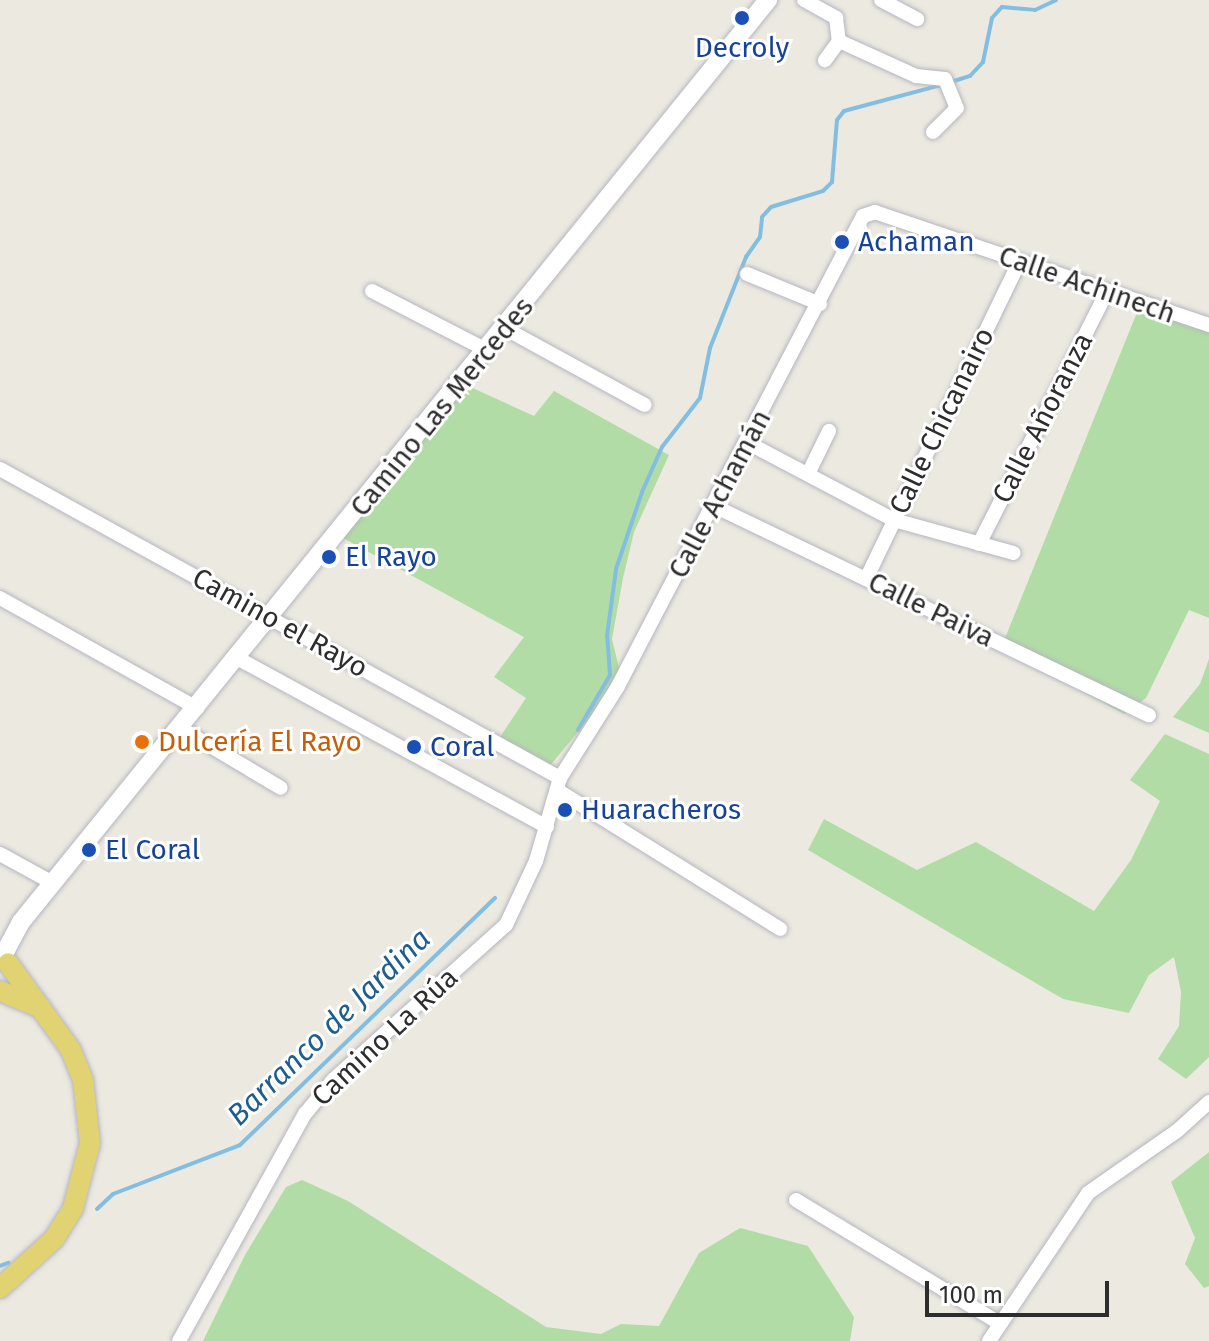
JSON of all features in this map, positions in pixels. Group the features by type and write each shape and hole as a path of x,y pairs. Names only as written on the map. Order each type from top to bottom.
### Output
{"main road":[{"name":"Camino Las Mercedes","path":"3,955 21,922 506,329 768,0"},
{"path":"0,1288 54,1239 73,1208 90,1143 83,1080 71,1050 3,955"},
{"path":"0,991 41,1008"}],"street":[{"path":"804,0 836,18 839,41 825,60"},
{"path":"881,0 917,19"},
{"path":"839,41 916,76 946,84 957,108 933,132"},
{"name":"Calle Achinech","path":"875,212 1209,325"},
{"name":"Calle Achamán","path":"559,784 617,688 712,505 748,443 863,216 875,212"},
{"name":"Calle Chicanairo","path":"866,579 1019,262"},
{"path":"747,274 820,304"},
{"path":"372,291 488,351"},
{"name":"Calle Añoranza","path":"979,544 1107,292"},
{"path":"506,329 645,405"},
{"path":"808,474 829,431"},
{"path":"748,443 894,520 1014,553"},
{"name":"Camino el Rayo","path":"0,469 271,616 559,784 780,929"},
{"name":"Calle Paiva","path":"712,505 1149,715"},
{"path":"0,598 197,708"},
{"path":"237,658 547,827"},
{"path":"180,728 281,788"},
{"name":"Camino La Rúa","path":"179,1341 305,1114 333,1080 506,925 547,827 559,784"},
{"path":"0,854 53,883"},
{"path":"989,1341 1088,1193 1177,1131 1209,1102"},
{"path":"796,1200 999,1323"}],"green space":[{"path":"1138,310 1209,332 1209,618 1189,610 1146,698 1124,714 1001,648"},
{"path":"466,385 534,416 554,391 669,455 634,532 623,578 612,639 620,672 613,690 543,774 494,746 526,698 494,677 524,637 343,538"},
{"path":"1209,659 1209,733 1173,717 1200,684"},
{"path":"1165,734 1209,754 1209,1057 1186,1079 1158,1059 1179,1026 1181,992 1174,957 1149,975 1129,1013 1063,999 808,850 824,819 917,870 976,842 1094,911 1131,860 1160,801 1130,780"},
{"path":"1209,1152 1209,1286 1204,1288 1185,1264 1195,1238 1171,1182"},
{"path":"302,1180 348,1201 546,1327 601,1334 621,1324 659,1326 699,1253 740,1228 808,1246 854,1317 850,1341 203,1341 245,1255 286,1187"}],"waterway":[{"name":"Barranco de Jardina","path":"951,82 970,76 983,62 992,18 1002,7 1035,10 1056,0"},
{"name":"Barranco de Jardina","path":"578,730 610,675 607,636 616,569 642,492 662,447 700,398 710,348 746,257 760,237 762,217 771,207 823,191 832,182 837,120 844,111 941,85"},
{"name":"Barranco de Jardina","path":"97,1209 113,1194 240,1145 495,898"},
{"path":"0,1266 8,1263"}],"place":[{"name":"Decroly","path":"742,18"},
{"name":"Achaman","path":"842,242"},
{"name":"El Rayo","path":"329,557"},
{"name":"Dulcería El Rayo","path":"142,742"},
{"name":"Coral","path":"414,747"},
{"name":"Huaracheros","path":"565,810"},
{"name":"El Coral","path":"89,850"}]}
